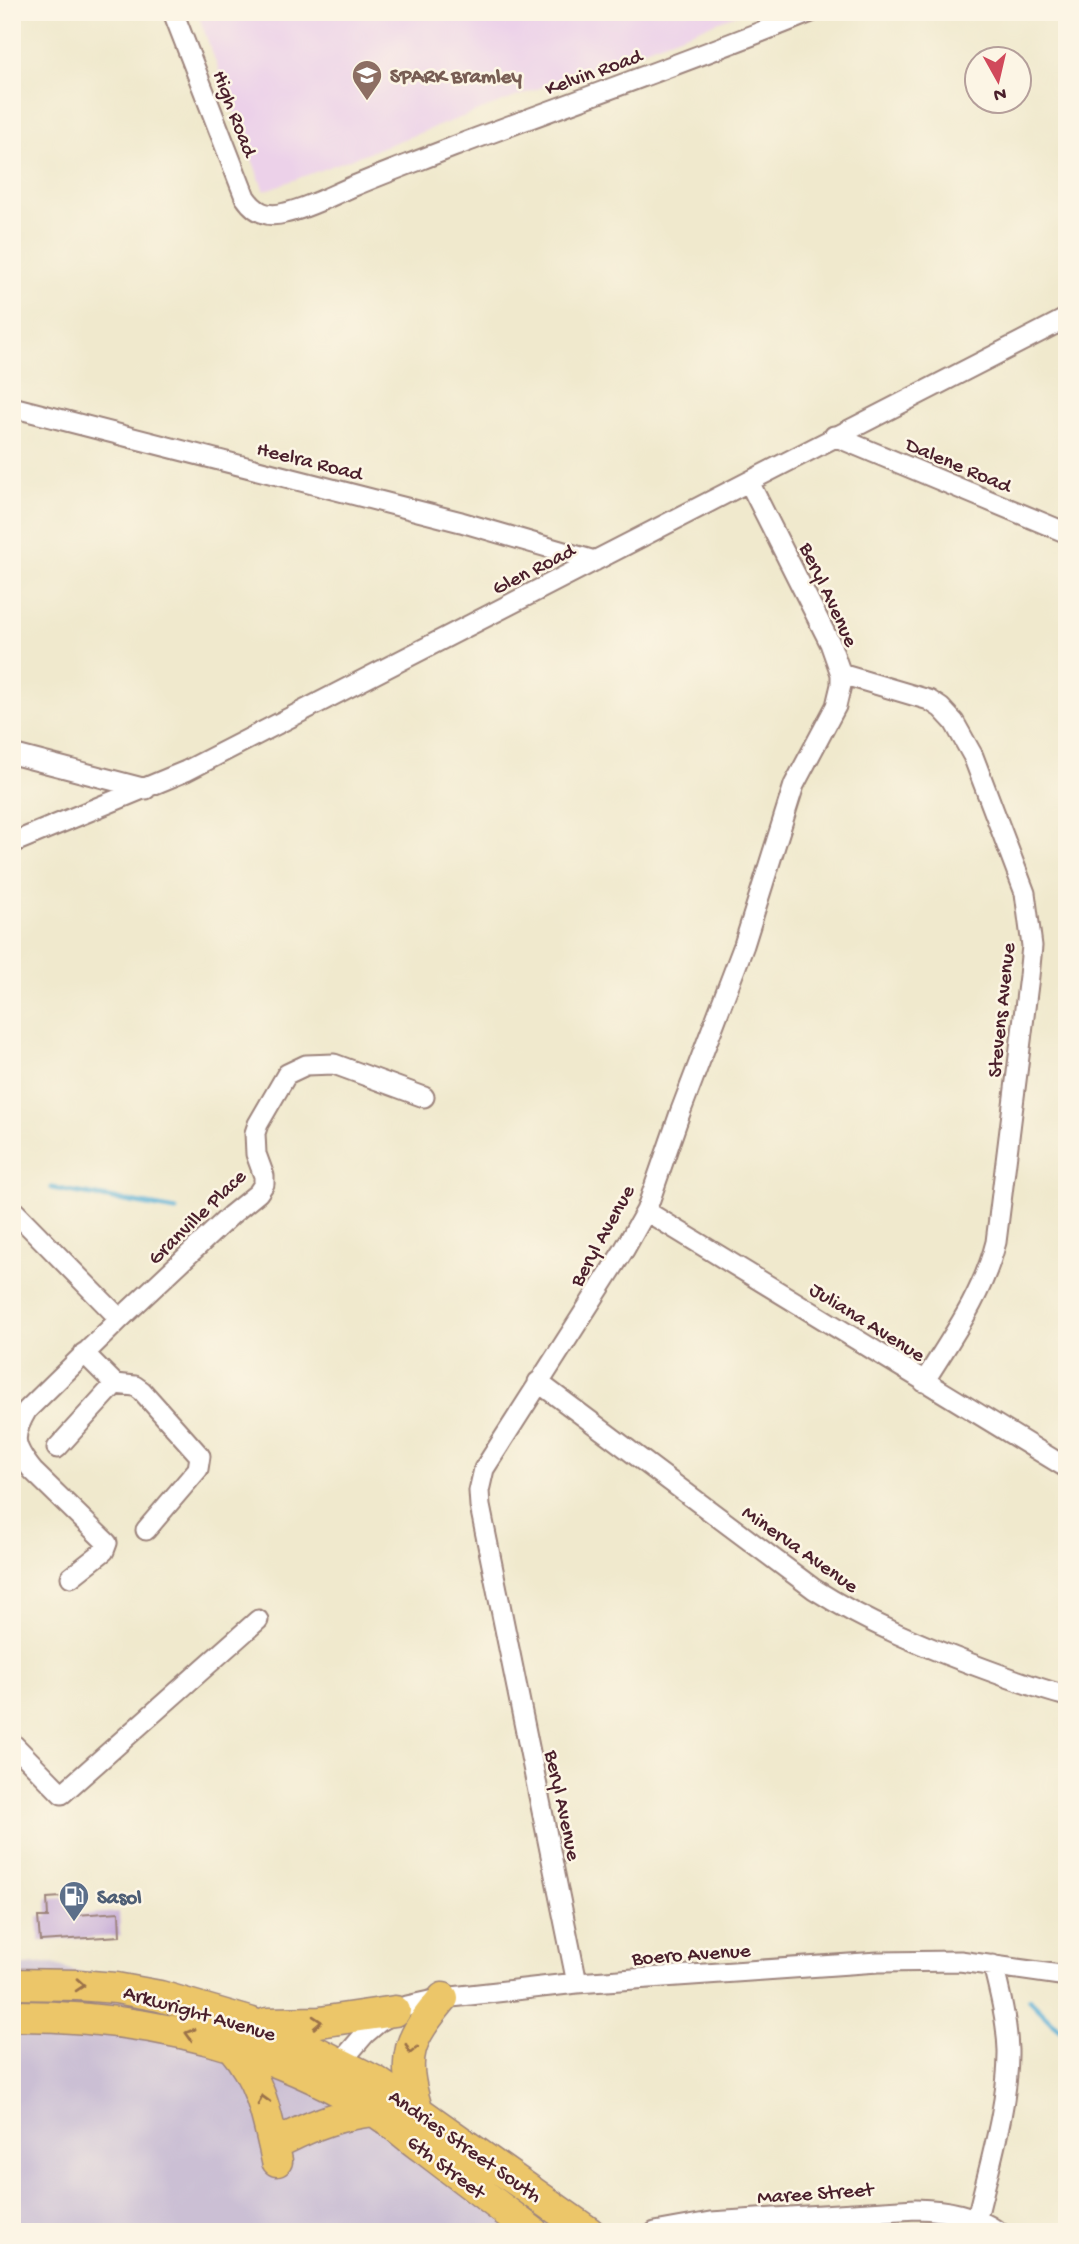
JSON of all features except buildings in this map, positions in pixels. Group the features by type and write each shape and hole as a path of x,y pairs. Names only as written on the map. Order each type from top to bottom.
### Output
{"main road":[{"name":"Arkwright Avenue","path":"12,1984 116,1988 160,1996 249,2022 332,2072"},
{"path":"417,2109 408,2071 409,2053 414,2037 443,1998"},
{"path":"249,2022 320,2022 395,2011"},
{"name":"Arkwright Avenue","path":"12,2015 80,2016 179,2031 304,2072 332,2072"},
{"path":"232,2047 251,2071 258,2085 281,2150 323,2121 375,2111"},
{"name":"Andries Street South","path":"332,2072 377,2082 589,2232"},
{"name":"6th Street","path":"332,2072 375,2111 533,2232"}],"street":[{"name":"High Road","path":"173,12 245,197 257,211 272,215"},
{"name":"Kelvin Road","path":"272,215 285,214 465,143 685,63 811,12"},
{"name":"Glen Road","path":"12,843 146,789 351,688 834,436 1067,318"},
{"name":"Heelra Road","path":"12,407 461,522 595,561"},
{"name":"Dalene Road","path":"834,436 1067,533"},
{"name":"Beryl Avenue","path":"577,1983 479,1491 484,1469 624,1250 646,1211 744,945 794,785 836,706 841,674 830,643 749,482"},
{"name":"Stevens Avenue","path":"841,674 929,699 954,722 973,755 1025,893 1031,929 1029,976 996,1242 972,1306 923,1382"},
{"path":"12,754 146,789"},
{"name":"Granville Place","path":"71,1577 104,1552 107,1543 33,1471 18,1449 16,1428 27,1410 120,1319 258,1193 264,1184 264,1176 256,1154 255,1133 287,1074 294,1069 321,1063 334,1064 424,1097"},
{"path":"12,1209 120,1319"},
{"name":"Juliana Avenue","path":"646,1211 1067,1468"},
{"path":"84,1353 115,1384 135,1386 142,1391 200,1456 198,1469 146,1530"},
{"name":"Minerva Avenue","path":"538,1382 814,1589 842,1606 868,1621 945,1654 1045,1691 1067,1696"},
{"path":"57,1448 115,1384"},
{"path":"12,1743 62,1794 258,1619"},
{"name":"Boero Avenue","path":"332,2072 365,2034 395,2011 443,1998 577,1983 878,1962 938,1961 993,1965 1067,1976"},
{"path":"977,2218 1000,2116 1008,2061 1005,2020 993,1965"},
{"name":"Maree Street","path":"656,2232 710,2222 916,2209 977,2218 999,2232"}],"shaded area":[{"name":"SPARK Bramley","path":"197,12 744,12 264,191"},
{"path":"50,1963 314,2051 520,2232 12,2232 12,1966"}],"waterway":[{"path":"52,1188 176,1210"},
{"path":"1029,1999 1067,2037"}],"place":[{"name":"SPARK Bramley","path":"367,102"},
{"name":"Sasol","path":"74,1923"}]}
